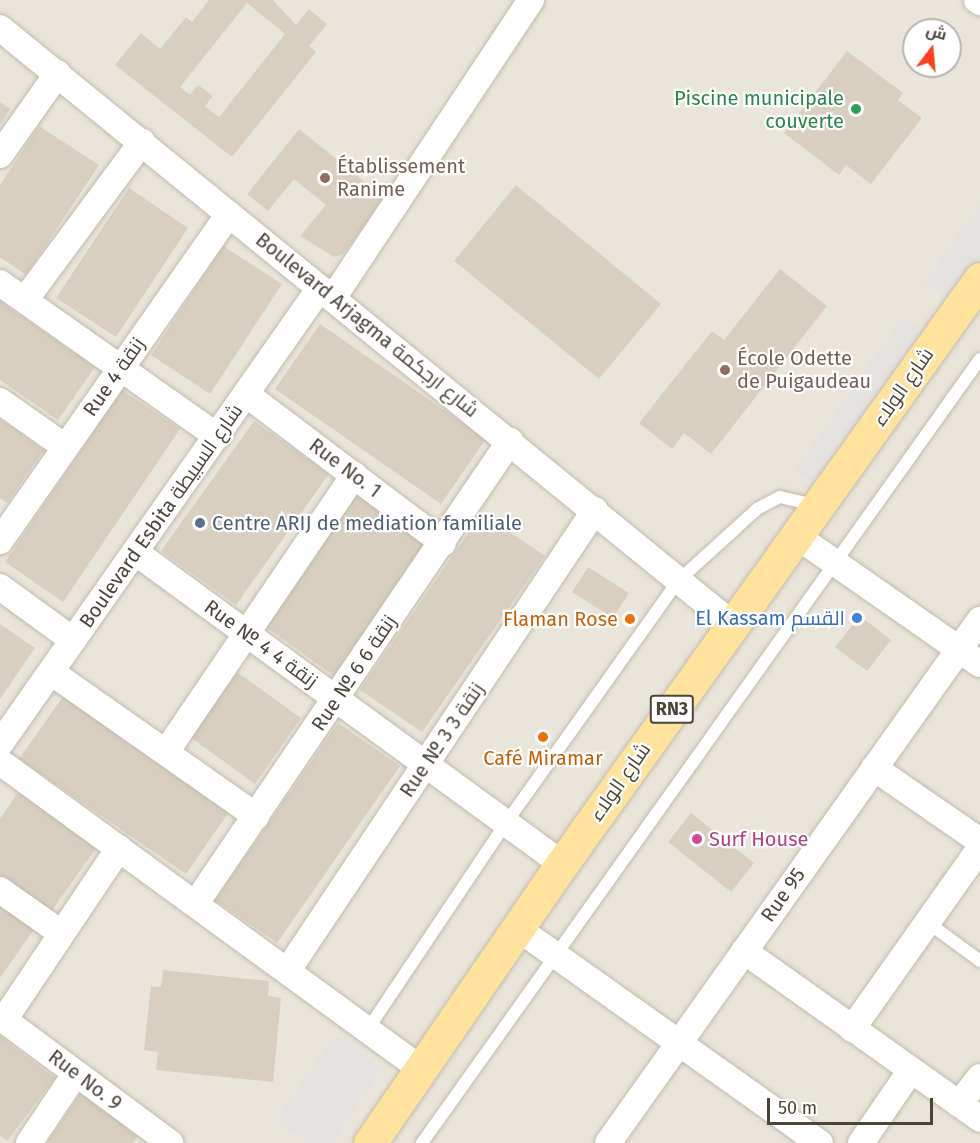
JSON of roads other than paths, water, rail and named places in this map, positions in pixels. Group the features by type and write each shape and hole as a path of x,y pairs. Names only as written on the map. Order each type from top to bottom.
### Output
{"main road":[{"name":"شارع الولاء","path":"370,1143 520,930 562,864 732,624 798,537 980,279"}],"street":[{"name":"Boulevard Esbita شارع السبيطة","path":"0,744 246,394 326,293 531,0"},
{"name":"Boulevard Arjagma شارع ارجكمة","path":"0,28 595,510 732,624"},
{"path":"0,155 58,74"},
{"path":"25,300 142,142"},
{"name":"Rue 4 زنقة","path":"1,536 229,214"},
{"path":"0,283 217,436"},
{"name":"Rue No. 1","path":"246,394 443,543"},
{"path":"0,401 65,447"},
{"name":"Rue № 6 زنقة 6","path":"196,903 443,543 510,441"},
{"path":"166,752 354,475"},
{"name":"Rue № 3 زنقة 3","path":"288,970 595,510"},
{"path":"798,537 980,664"},
{"name":"Rue № 4 زنقة 4","path":"135,552 562,864"},
{"path":"0,587 73,640"},
{"name":"Rue 95","path":"612,1141 679,1043 980,620"},
{"path":"51,672 256,816"},
{"path":"0,762 421,1069"},
{"path":"874,768 980,841"},
{"path":"2,1019 119,848"},
{"path":"852,1029 980,848"},
{"path":"0,890 61,933"},
{"path":"520,930 820,1143"},
{"path":"744,951 970,1111 980,1077"},
{"name":"Rue No. 9","path":"2,1019 166,1142"},
{"path":"861,1143 911,1070"},
{"path":"29,1143 76,1073"}],"lane":[{"path":"422,1143 554,954 836,564 980,359"},
{"path":"368,1029 506,823 679,580 757,509 772,501 780,497 820,506"},
{"path":"927,922 980,961"}],"place":[{"name":"Piscine municipale couverte","path":"856,109"},
{"name":"Établissement Ranime","path":"325,178"},
{"name":"École Odette de Puigaudeau","path":"725,370"},
{"name":"Centre ARIJ de mediation familiale","path":"200,523"},
{"name":"El Kassam القسم","path":"857,618"},
{"name":"Flaman Rose","path":"630,619"},
{"name":"Café Miramar","path":"543,737"},
{"name":"Surf House","path":"697,839"}]}
